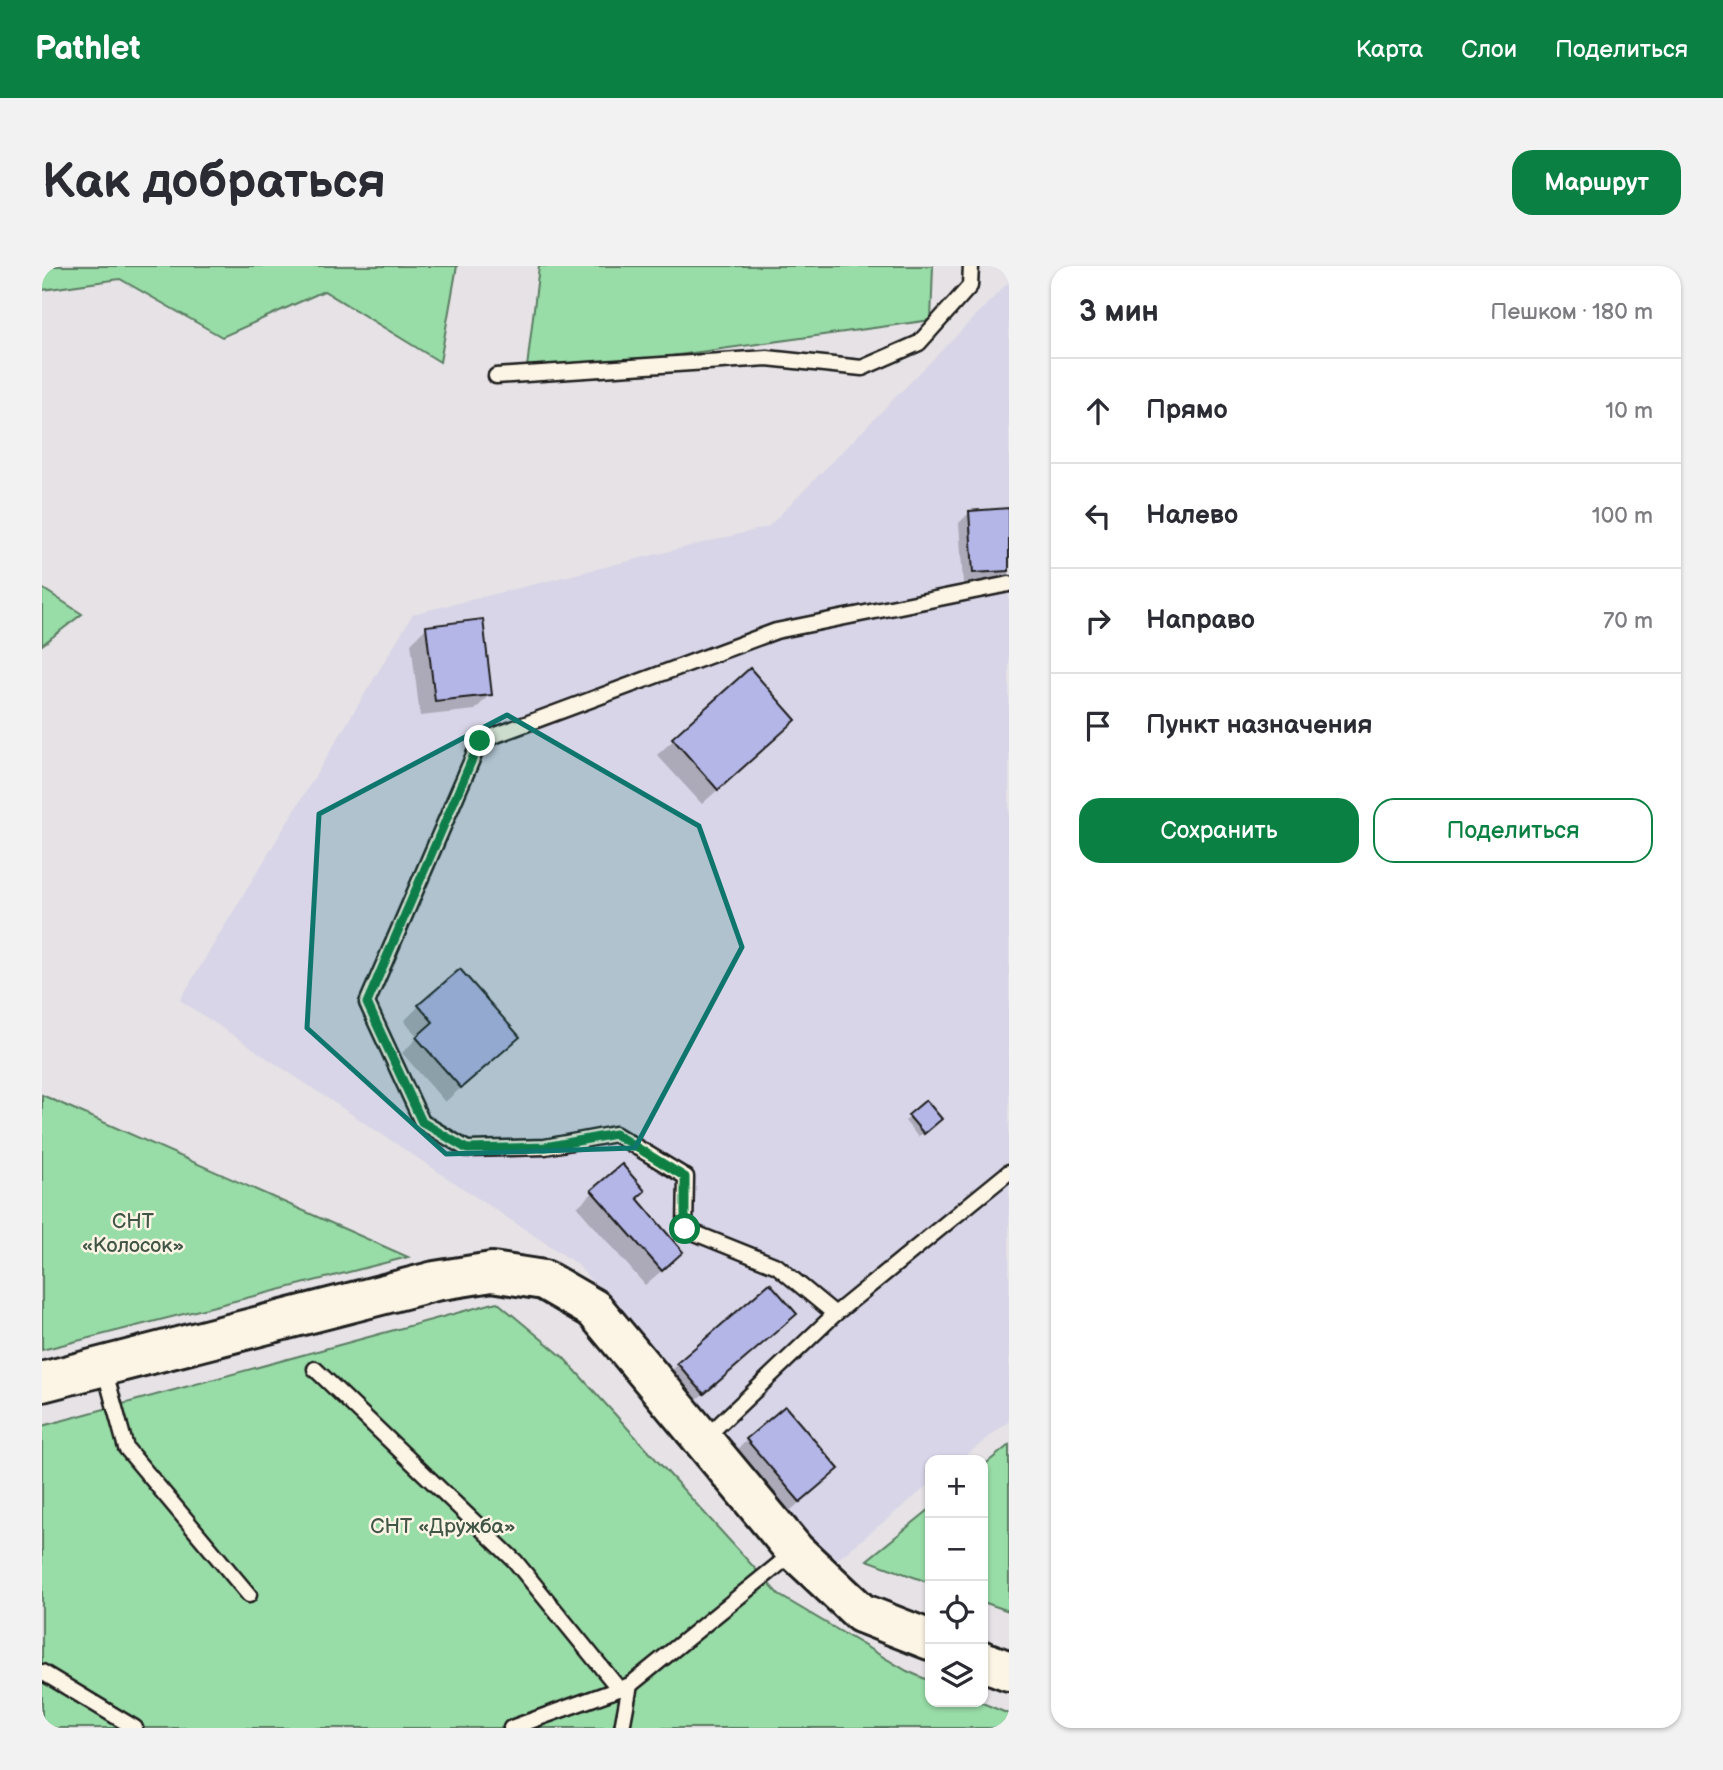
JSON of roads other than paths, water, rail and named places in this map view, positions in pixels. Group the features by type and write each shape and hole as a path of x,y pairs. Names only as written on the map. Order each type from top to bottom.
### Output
{"main road":[{"path":"42,1382 435,1282 492,1272 544,1280 594,1309 795,1551 861,1613 925,1638"},
{"path":"988,1663 1009,1671"}],"lane":[{"path":"496,376 766,358 862,368 919,343 970,286 971,266"},
{"path":"835,1314 777,1266 685,1229 685,1177 615,1134 545,1147 467,1149 422,1122 367,1003 480,741 776,631 1009,584"},
{"path":"703,1441 835,1314 1009,1172"},
{"path":"103,1367 126,1448 249,1595"},
{"path":"315,1368 515,1561 625,1687 622,1728"},
{"path":"510,1728 625,1687 795,1551"},
{"path":"42,1672 135,1728"}],"park label":[{"name":"СНТ «Колосок»","path":"133,1233"},
{"name":"СНТ «Дружба»","path":"443,1526"}]}
